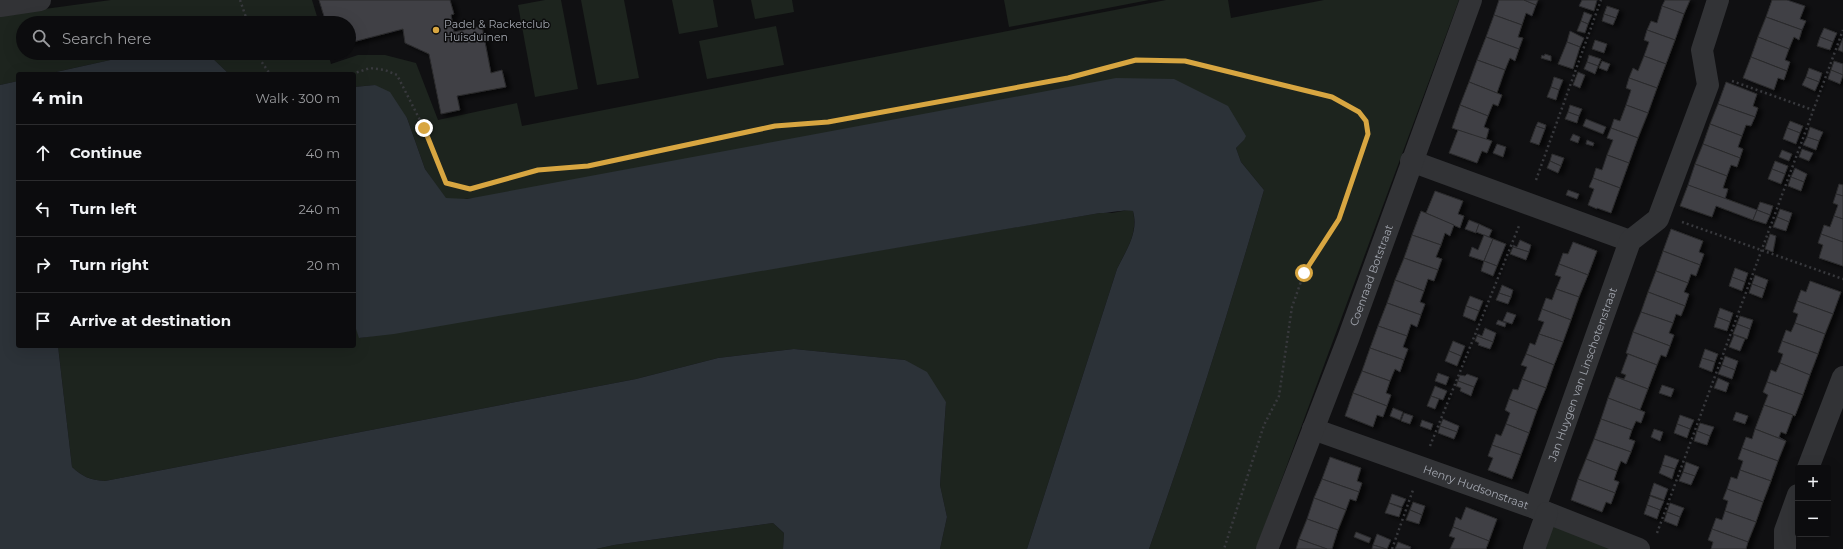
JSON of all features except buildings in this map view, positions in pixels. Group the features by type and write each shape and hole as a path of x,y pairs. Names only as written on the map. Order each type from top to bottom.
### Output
{"street":[{"path":"0,6 40,0"},
{"name":"Coenraad Botstraat","path":"1267,549 1348,339 1411,161 1471,0"},
{"path":"1411,161 1630,241 1658,219 1708,85 1702,50 1718,0"},
{"name":"Jan Huygen van Linschotenstraat","path":"1534,549 1541,511 1630,241"},
{"path":"1809,465 1843,377"},
{"name":"Henry Hudsonstraat","path":"1312,429 1541,511 1639,549"},
{"path":"1786,549 1785,531 1796,501"}],"path":[{"path":"240,0 246,16"},
{"path":"1392,549 1421,468 1528,203 1602,0"},
{"path":"1657,535 1843,30"},
{"path":"261,60 269,72"},
{"path":"356,73 370,68 384,70 397,75 424,128 446,183 470,189 538,170 588,166 775,126 828,122 1068,78 1136,60 1185,61 1332,97 1359,112 1366,121 1368,134 1339,219 1301,280 1292,307 1279,396 1264,425 1224,549"},
{"path":"1706,72 1813,110"},
{"path":"1659,214 1843,279"}],"shaded area":[{"path":"111,0 312,0 317,16 16,16 16,60 110,60 56,72 16,72 16,81 0,85 0,15"},
{"path":"545,0 561,0 578,89 535,97 518,5"},
{"path":"581,0 624,0 639,78 597,85"},
{"path":"672,0 713,0 718,27 679,34"},
{"path":"751,0 792,0 794,12 755,19"},
{"path":"1004,0 1149,0 1009,27"},
{"path":"1166,0 1228,0 1231,18 1324,0 1459,0 1256,549 1149,549 1209,371 1264,190 1241,162 1236,148 1244,140 451,200 446,199 425,169 407,118 375,85 356,87 356,72 227,72 214,60 330,60 331,64 343,60 356,60 356,56 358,55 385,55 416,63 438,120 517,103 522,126"},
{"path":"776,26 784,65 707,79 699,41"},
{"path":"110,60 214,60 227,72 56,72"},
{"path":"1116,78 1174,79 1228,106 1246,136 1236,148 1241,162 1264,190 1209,371 1149,549 1027,549 1117,269 1131,241 1134,227 1133,211 1126,210 1100,213 394,334 359,338 356,329 356,87 375,85 390,92 407,118 425,169 446,198 467,199"},
{"path":"16,81 16,348 58,348 72,467 83,476 95,480 105,481 636,379 718,358 794,349 905,360 927,372 946,402 940,485 947,517 940,549 783,549 784,533 773,523 614,545 596,549 0,549 0,85"},
{"path":"1128,210 1133,211 1133,234 1117,269 1027,549 940,549 947,517 940,485 946,402 905,360 794,349 718,358 636,379 105,481 87,477 72,467 58,348 356,348 356,328 360,338 1100,213 1112,213"},
{"path":"1551,520 1634,549 1541,549"},
{"path":"773,523 784,533 783,549 596,549 614,545"}],"place":[{"name":"Padel & Racketclub Huisduinen","path":"436,30"}],"route":[{"path":"424,128 446,183 470,189 538,170 588,166 775,126 828,122 1068,78 1136,60 1185,61 1332,97 1359,112 1366,121 1368,134 1339,219 1304,273"}]}
